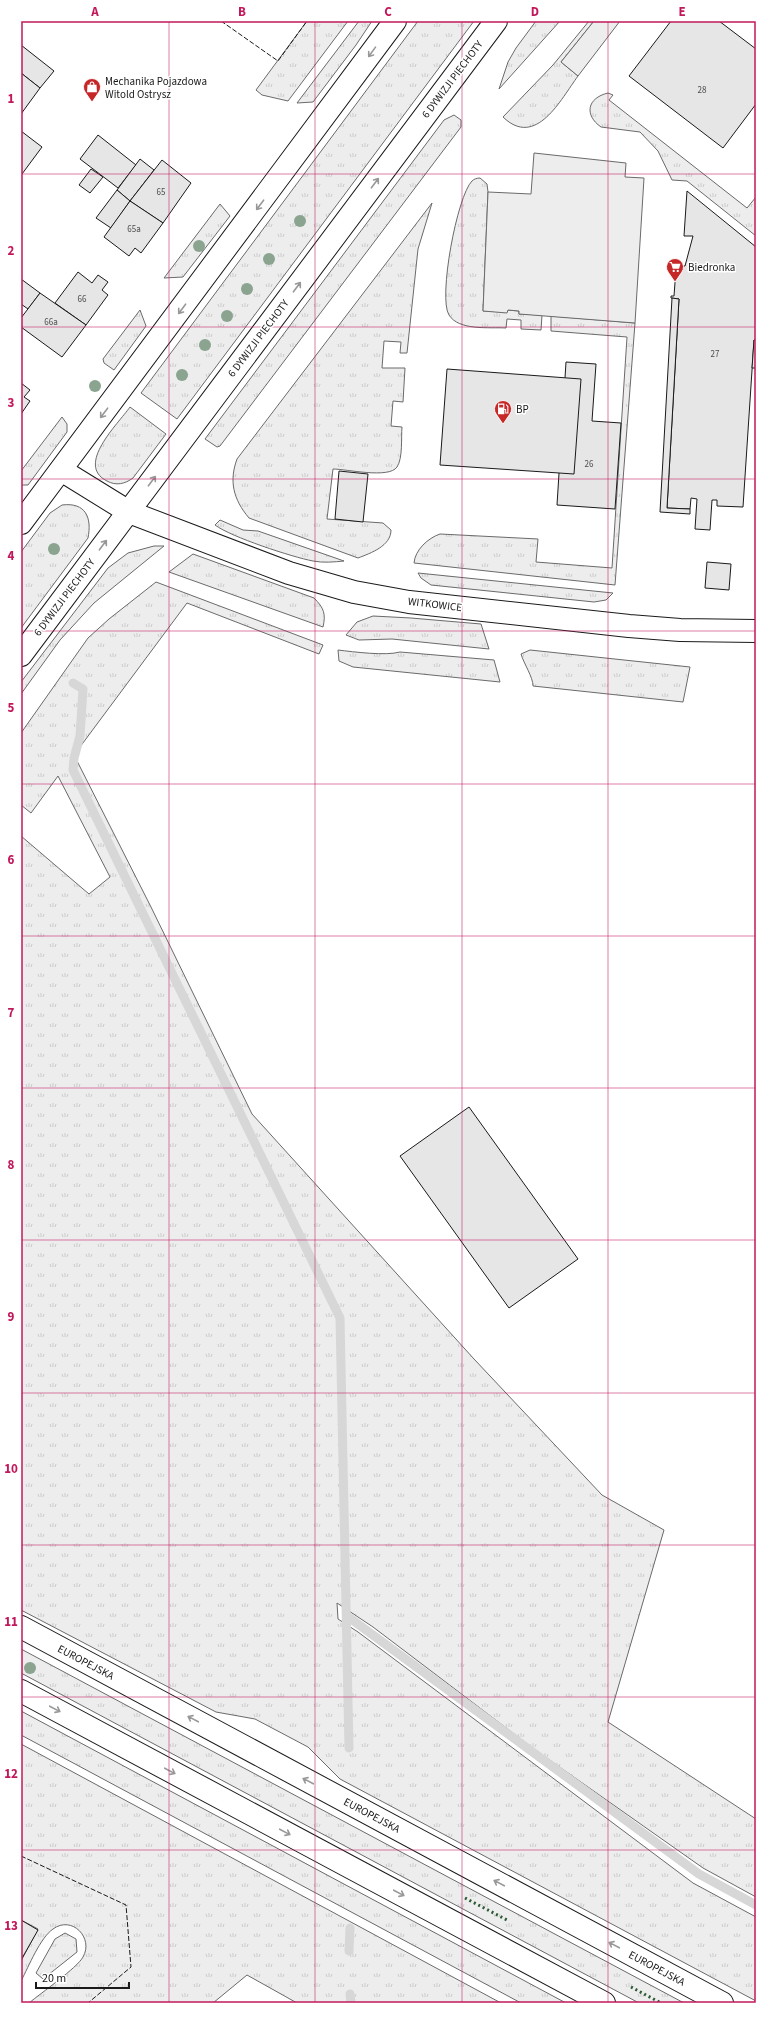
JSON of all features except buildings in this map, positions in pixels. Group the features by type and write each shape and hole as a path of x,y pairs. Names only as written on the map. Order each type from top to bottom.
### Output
{"street":[{"path":"21,523 395,21"},
{"name":"6 DYWIZJI PIECHOTY","path":"21,655 496,21"},
{"name":"WITKOWICE","path":"61,470 128,512 289,573 354,592 409,602 629,626 680,630 756,631"},
{"name":"EUROPEJSKA","path":"21,1627 722,2003"},
{"path":"21,1691 604,2003"}],"green space":[{"path":"307,21 348,21 288,101 262,95 256,90"},
{"path":"359,21 372,21 313,102 297,103"},
{"path":"418,21 474,21 177,419 141,393"},
{"path":"536,21 560,21 499,89 508,62 516,48"},
{"path":"589,21 594,21 561,62 578,76 556,108 537,124 526,127 515,125 503,117 553,65"},
{"path":"608,93 613,95 609,100 747,208 756,197 756,236 687,181 672,180 658,151 640,132 601,127 592,117 590,107 592,103 601,95"},
{"path":"454,115 461,120 461,127 220,446 217,447 205,439 444,120"},
{"path":"480,178 487,184 488,192 483,311 507,312 507,310 519,311 519,314 542,315 541,330 521,329 521,320 507,319 506,328 467,326 460,324 449,315 446,305 447,269 455,226 466,190 472,181"},
{"path":"432,203 418,249 407,353 400,353 401,342 384,341 382,368 405,368 403,402 393,401 391,426 402,427 399,463 392,471 377,473 333,469 327,519 383,523 391,530 388,540 384,545 369,554 358,558 249,518 239,504 234,490 233,475 237,459"},
{"path":"220,204 230,216 183,277 164,278"},
{"path":"140,310 146,326 114,370 104,363 103,359"},
{"path":"551,316 635,323 615,585 414,563 417,554 423,545 431,538 440,534 538,539 536,562 612,568 627,337 551,331"},
{"path":"130,407 166,434 133,478 127,482 117,484 107,481 98,474 95,465 97,455 102,444"},
{"path":"62,417 67,424 67,432 28,485 21,485 21,471"},
{"path":"62,505 77,506 86,513 89,524 88,538 21,628 21,552 50,513"},
{"path":"220,520 243,530 258,531 344,561 317,562 277,551 223,530 215,525"},
{"path":"154,546 164,546 94,603 60,640 21,694 21,682 108,568 128,553"},
{"path":"193,554 314,598 323,611 323,627 169,572"},
{"path":"418,573 613,593 606,600 594,602 431,585 421,578"},
{"path":"156,582 323,645 319,654 187,603 74,755 151,907 252,1114 474,1359 602,1495 664,1530 608,1722 756,1819 756,1897 703,1868 534,1749 373,1627 337,1603 338,1619 358,1632 693,1883 756,1917 756,2001 340,1779 308,1747 255,1719 216,1712 21,1610 21,836 89,894 110,877 58,776 31,813 21,805 21,733 88,638 109,619"},
{"path":"373,616 481,624 489,649 392,639 359,640 346,635 357,622"},
{"path":"338,650 378,654 400,652 494,660 500,682 353,667 339,661"},
{"path":"530,650 690,667 683,702 533,686 532,679 521,654"},
{"path":"21,1649 684,2003 639,2003 21,1673"},
{"path":"21,1711 566,2003 521,2003 21,1735"},
{"path":"21,1744 501,2003 297,2003 247,1975 213,2003 29,2003 79,1962 86,1950 86,1943 83,1936 74,1927 60,1925 53,1929 39,1945 21,1981 21,1961 38,1929 21,1920"},
{"path":"65,1933 76,1939 77,1952 43,1979 36,1973 55,1939"}],"shaded area":[{"path":"594,21 620,21 578,76 561,62"},
{"path":"534,153 626,163 625,177 644,178 635,323 519,314 519,311 508,310 507,313 483,311 488,192 531,194"}],"waterway":[{"path":"73,683 83,689 80,736 74,758 73,770 340,1318 349,1748"},
{"path":"347,1616 699,1874 756,1905"},
{"path":"349,1951 350,1928"},
{"path":"350,1994 351,2003"}],"hedge":[{"path":"465,1898 507,1920"},
{"path":"631,1987 661,2003"}],"fence":[{"path":"221,21 278,61 307,21"},
{"path":"21,1856 126,1905 131,1967 88,2003"}],"place":[{"name":"Mechanika Pojazdowa Witold Ostrysz","path":"92,102"},
{"name":"Biedronka","path":"675,282"},
{"name":"BP","path":"503,424"}]}
